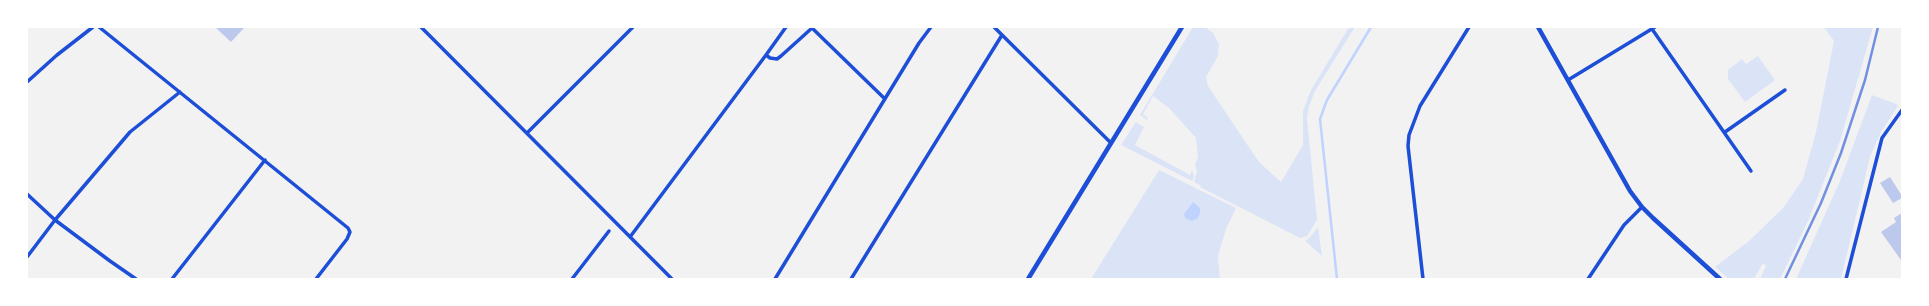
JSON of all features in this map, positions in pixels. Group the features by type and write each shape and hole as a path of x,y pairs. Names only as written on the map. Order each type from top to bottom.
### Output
{"street":[{"path":"27,82 57,55 93,27"},
{"path":"99,27 348,228 350,232 348,240 316,279"},
{"path":"421,27 672,279"},
{"path":"527,133 633,27"},
{"path":"630,237 786,27"},
{"path":"774,279 931,27"},
{"path":"994,27 1111,143"},
{"path":"1028,279 1182,27"},
{"path":"1423,279 1408,146 1409,135 1420,106 1469,27"},
{"path":"1538,27 1628,186 1642,207 1720,279"},
{"path":"766,55 770,58 777,59 811,28 885,99"},
{"path":"1568,80 1654,28 1750,170"},
{"path":"851,279 1002,35"},
{"path":"1724,132 1785,90"},
{"path":"27,257 55,220 130,132 180,92"},
{"path":"1846,279 1882,138 1902,110"},
{"path":"172,279 265,160"},
{"path":"27,194 55,220 136,279"},
{"path":"1588,279 1624,225 1642,207"},
{"path":"572,279 609,231"}],"shaded area":[{"path":"1193,27 1205,27 1213,33 1219,44 1218,56 1206,77 1208,86 1259,162 1281,182 1303,145 1303,111 1311,90 1349,27 1355,27 1315,91 1309,106 1307,118 1317,220 1307,236 1300,238 1200,187 1201,186 1194,182 1197,172 1195,164 1198,157 1196,138 1169,108 1153,96 1143,114 1148,118 1147,120 1140,115"},
{"path":"1824,27 1873,27 1840,141 1808,221 1780,279 1760,279 1766,266 1763,263 1754,279 1729,279 1715,267 1749,241 1783,208 1803,179 1816,132 1834,41"},
{"path":"1758,56 1775,80 1745,102 1728,79 1728,70 1742,59 1746,64"},
{"path":"1872,95 1898,106 1881,132 1870,157 1841,279 1796,279 1840,181"},
{"path":"1136,122 1144,127 1135,145 1190,175 1192,170 1194,177 1192,181 1121,145"},
{"path":"1159,170 1236,208 1226,229 1218,256 1220,279 1091,279"},
{"path":"1318,227 1322,256 1305,241"}],"water":[{"path":"1193,202 1200,208 1200,213 1198,218 1192,221 1185,218 1184,214"}],"building":[{"path":"215,27 243,27 244,28 231,42"},
{"path":"1890,177 1902,196 1902,198 1893,203 1880,183"},
{"path":"1902,213 1901,260 1881,232 1896,222 1894,218"}],"waterway":[{"path":"1337,279 1320,119 1327,100 1371,27"}],"railway":[{"path":"1785,279 1821,203 1841,153 1865,80 1878,27"}]}
